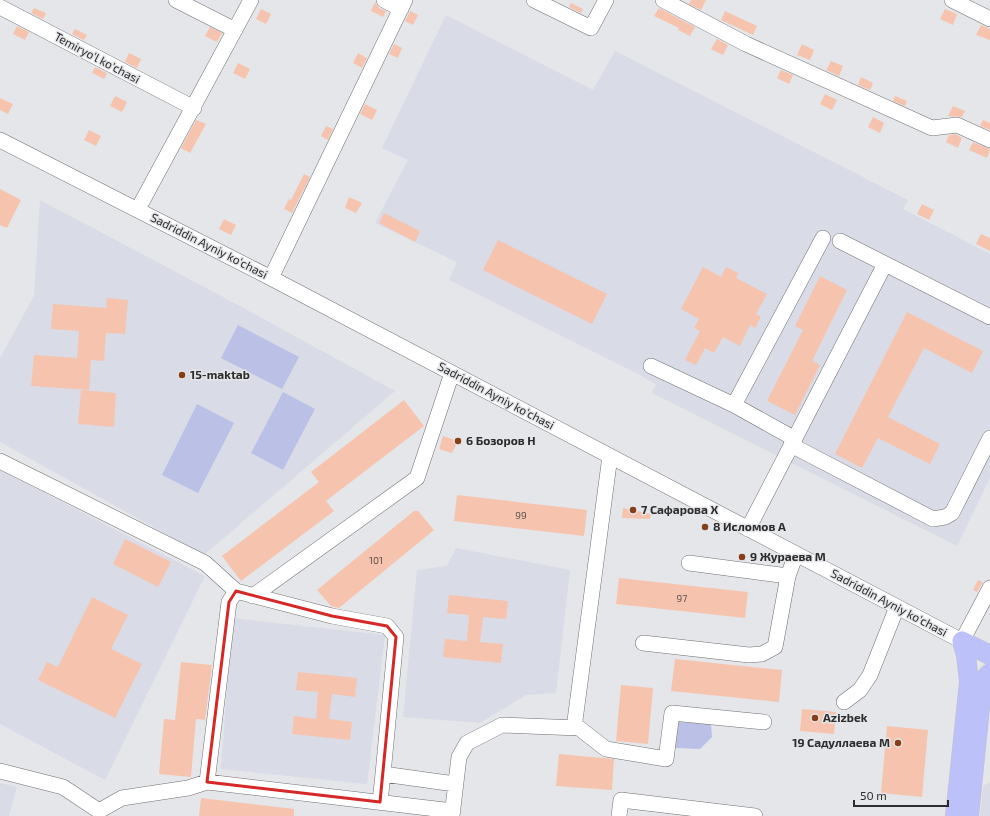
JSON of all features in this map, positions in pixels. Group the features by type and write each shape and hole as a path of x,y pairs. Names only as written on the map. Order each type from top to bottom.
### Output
{"main road":[{"name":"Sadriddin Ayniy ko'chasi","path":"962,641 990,655"},
{"path":"962,641 966,655 980,682 969,816"},
{"path":"955,816 980,682"}],"street":[{"path":"176,0 235,30"},
{"path":"138,209 194,108 251,0"},
{"path":"271,278 403,4 384,0"},
{"path":"534,0 591,28 606,0"},
{"path":"663,0 746,44 932,128 957,125 990,140"},
{"path":"952,0 990,19"},
{"name":"Temiryo'l ko'chasi","path":"0,7 194,108"},
{"name":"Sadriddin Ayniy ko'chasi","path":"0,140 271,278 962,641"},
{"path":"734,406 823,238"},
{"path":"840,241 990,316"},
{"path":"748,529 885,264"},
{"path":"651,366 734,406 793,442 932,519 945,517 952,513 990,438"},
{"path":"253,596 417,478 452,374"},
{"path":"574,728 610,456"},
{"path":"0,460 205,563 236,591 332,616 387,626 396,636 380,802"},
{"path":"643,643 749,655 762,654 774,647 788,576 796,554"},
{"path":"689,563 788,576"},
{"path":"962,641 990,588"},
{"path":"207,782 229,602 236,591"},
{"path":"844,702 860,690 870,675 897,607"},
{"path":"0,771 63,787 99,814 122,798 188,788 207,782 380,802 452,813 459,757 467,743 502,726 579,728 606,749 666,759 672,713 764,722"},
{"path":"383,774 455,784"},
{"path":"619,816 621,800 755,816"}],"highlighted area":[{"path":"236,591 332,616 387,626 396,637 380,802 207,782 229,602"}],"shaded area":[{"path":"446,15 593,90 615,51 908,200 903,209 990,254 990,478 957,546 652,393 656,384 449,280 457,262 375,223 408,160 382,148"},
{"name":"15-maktab","path":"40,200 225,298 395,391 204,555 0,442 0,358 34,296"},
{"path":"238,325 299,357 282,389 221,358"},
{"path":"283,392 315,409 283,470 251,453"},
{"path":"197,404 234,423 198,493 162,475"},
{"path":"0,470 205,576 105,780 0,724"},
{"path":"456,548 570,570 556,693 526,695 480,723 403,717 417,570 447,566"},
{"path":"232,618 385,635 367,784 221,769"},
{"path":"678,722 711,724 712,737 700,749 675,748"},
{"path":"990,782 990,816 980,816 983,786"},
{"path":"0,783 17,787 9,816 0,816"}],"building":[{"path":"691,0 706,0 701,10 689,4"},
{"path":"375,2 379,8 386,11 383,17 371,11"},
{"path":"571,3 583,9 581,13 569,7"},
{"path":"34,8 46,13 43,19 31,13"},
{"path":"659,8 695,27 690,36 678,30 679,28 654,16"},
{"path":"261,9 271,14 266,24 256,19"},
{"path":"945,9 957,14 953,25 940,19"},
{"path":"410,11 418,15 413,25 405,21"},
{"path":"725,11 757,26 753,35 721,20"},
{"path":"981,25 990,29 990,40 976,35"},
{"path":"17,26 29,32 25,40 13,34"},
{"path":"210,27 222,33 217,42 205,36"},
{"path":"75,29 87,35 84,40 72,34"},
{"path":"717,39 728,45 723,55 711,49"},
{"path":"394,44 402,48 398,58 389,54"},
{"path":"802,44 814,50 810,60 797,55"},
{"path":"129,53 141,59 137,68 125,62"},
{"path":"358,53 367,58 362,68 353,63"},
{"path":"831,61 843,66 839,76 826,70"},
{"path":"238,63 250,69 245,79 233,73"},
{"path":"95,67 107,73 104,79 92,73"},
{"path":"781,70 793,75 789,84 777,78"},
{"path":"861,77 873,83 870,90 858,85"},
{"path":"825,94 837,100 832,110 820,104"},
{"path":"115,96 127,102 122,112 110,106"},
{"path":"895,96 907,101 905,106 893,101"},
{"path":"0,98 13,104 8,114 0,110"},
{"path":"365,104 377,110 372,120 360,114"},
{"path":"953,106 965,111 962,117 948,116"},
{"path":"873,117 884,123 880,133 868,127"},
{"path":"196,120 206,124 190,153 181,148"},
{"path":"983,120 990,123 990,130 980,126"},
{"path":"326,126 333,129 328,140 321,136"},
{"path":"89,130 101,136 96,146 84,140"},
{"path":"955,134 962,138 958,148 946,142 949,135"},
{"path":"973,142 990,149 987,158 969,150"},
{"path":"304,174 310,177 292,213 284,209 289,199 291,200"},
{"path":"0,189 21,200 7,228 0,225"},
{"path":"349,197 362,203 356,213 345,208"},
{"path":"922,204 934,210 929,220 917,214"},
{"path":"384,213 420,231 415,242 379,223"},
{"path":"224,219 236,225 231,235 219,229"},
{"path":"981,234 990,238 990,251 976,244"},
{"path":"498,240 607,294 592,324 483,270"},
{"path":"703,267 721,277 726,267 738,273 736,278 767,294 756,314 761,317 755,328 750,325 740,346 723,337 714,353 705,348 696,365 685,360 700,331 694,328 699,319 681,309"},
{"path":"820,276 847,290 812,361 820,365 795,415 767,401 803,330 795,326"},
{"path":"107,298 128,300 125,334 106,333 104,361 91,360 89,390 31,386 34,355 77,358 79,331 51,329 53,304 106,308"},
{"path":"907,312 983,351 972,373 924,348 888,417 940,444 930,464 878,438 862,468 835,454"},
{"path":"81,390 116,393 114,427 78,424"},
{"path":"404,400 424,426 326,501 334,511 241,581 222,556 319,482 311,472"},
{"path":"443,436 458,441 452,453 439,449"},
{"path":"457,495 587,510 584,536 454,521"},
{"path":"623,508 651,514 650,519 622,518"},
{"path":"414,511 418,511 434,530 339,608 331,606 317,590"},
{"path":"125,539 171,562 158,587 113,564"},
{"path":"619,578 748,592 745,618 616,604"},
{"path":"978,580 983,582 977,592 973,590"},
{"path":"449,595 508,601 506,619 483,617 480,642 503,644 501,663 443,657 445,639 467,641 469,615 447,613"},
{"path":"92,597 128,615 111,649 142,664 115,718 38,680 47,662 58,667"},
{"path":"675,659 782,670 779,702 671,691"},
{"path":"181,662 212,665 205,720 196,719 191,777 159,774 164,719 175,720"},
{"path":"298,672 357,678 355,697 332,694 329,719 352,722 350,740 292,734 294,716 316,719 318,692 296,690"},
{"path":"621,685 653,688 648,744 616,741"},
{"path":"802,709 836,712 834,734 800,731"},
{"path":"887,726 928,730 922,797 881,793"},
{"path":"559,754 614,759 612,790 556,786"},
{"path":"201,798 294,809 294,816 199,816"}],"place":[{"name":"15-maktab","path":"182,375"},
{"name":"6 Бозоров Н","path":"458,441"},
{"name":"7 Сафарова Х","path":"633,510"},
{"name":"8 Исломов А","path":"705,527"},
{"name":"9 Жураева М","path":"742,557"},
{"name":"Azizbek","path":"815,718"},
{"name":"19 Садуллаева М","path":"898,743"}]}
